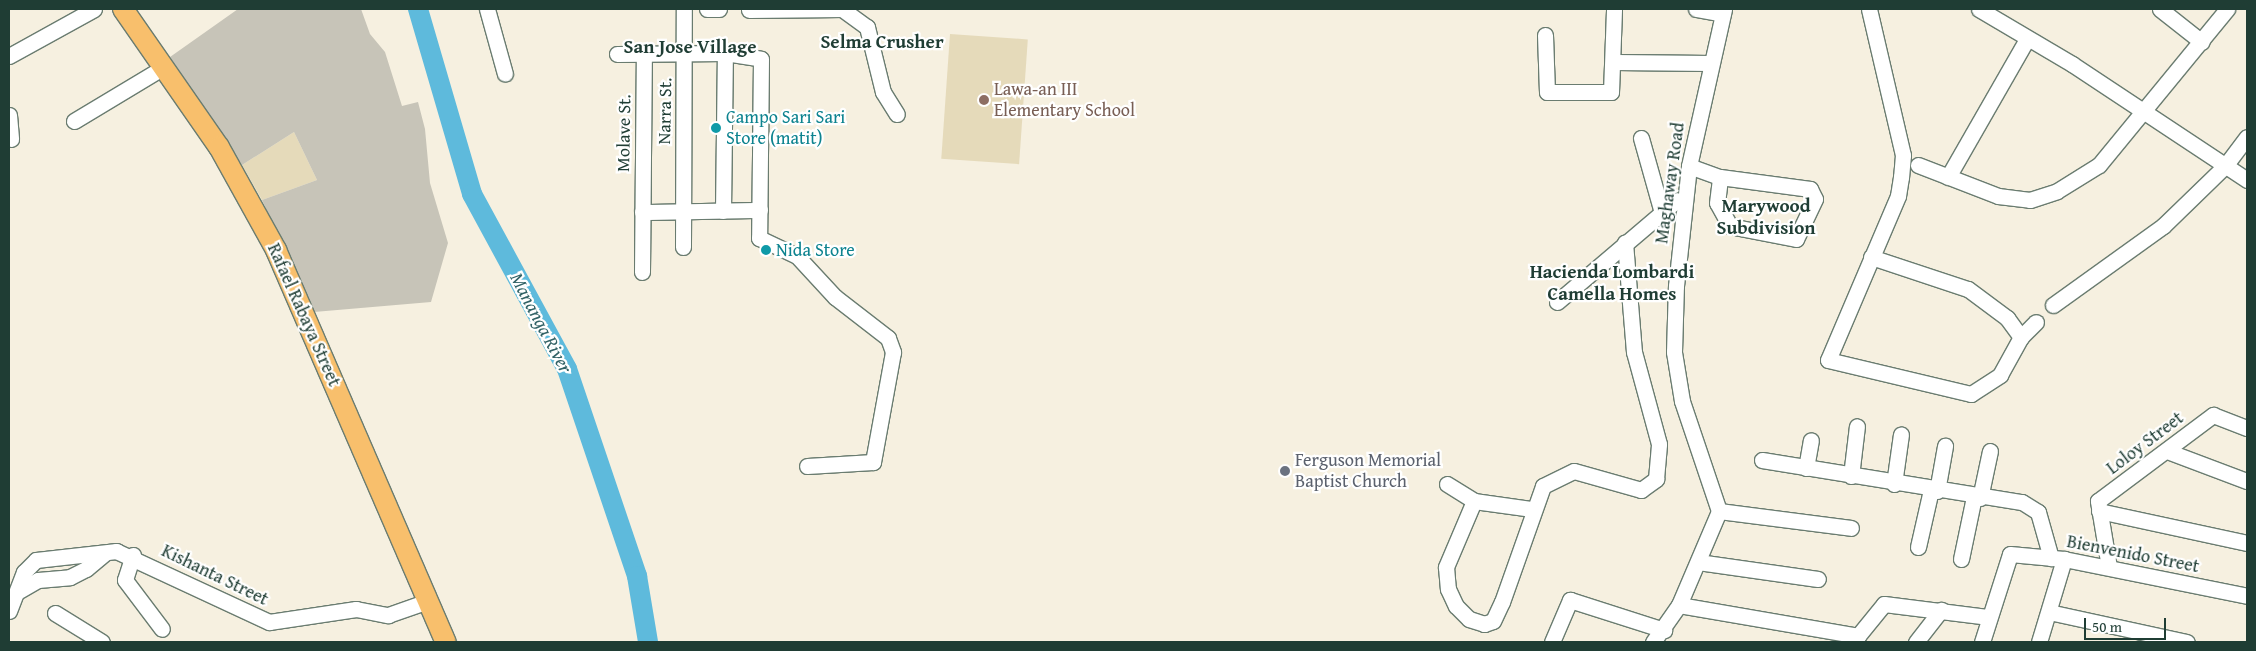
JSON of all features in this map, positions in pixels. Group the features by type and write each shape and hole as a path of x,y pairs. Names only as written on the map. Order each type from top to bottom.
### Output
{"main road":[{"name":"Rafael Rabaya Street","path":"123,9 219,147 276,250 446,642"}],"street":[{"path":"9,56 94,9"},
{"path":"487,9 505,74"},
{"name":"Narra St.","path":"683,247 684,9"},
{"path":"751,10 842,9 867,26 883,92 897,114"},
{"path":"1545,35 1547,92 1611,92 1615,62 1614,9"},
{"path":"1696,9 1723,11"},
{"path":"1869,9 1903,155 1898,196 1828,353 1831,362 1971,394 2000,375 2022,337 2036,322"},
{"path":"1979,9 2146,112 2247,180"},
{"path":"2160,9 2202,42"},
{"path":"1918,165 1998,196 2030,200 2057,191 2099,165 2146,112 2227,9"},
{"name":"Maghaway Road","path":"1719,511 1682,401 1674,352 1672,203 1689,166 1723,11"},
{"path":"1948,177 2027,39"},
{"name":"Molave St.","path":"642,272 644,53"},
{"path":"723,211 725,53"},
{"path":"617,54 725,53 756,55 762,65 759,238 797,256 835,297 888,338 893,352 873,462 807,466"},
{"path":"1615,62 1710,64"},
{"path":"74,121 164,67"},
{"path":"9,115 11,138"},
{"path":"2053,305 2164,226 2225,166 2247,137"},
{"path":"1557,302 1672,203 1641,138"},
{"path":"1689,166 1720,178 1810,189 1815,199 1796,239 1730,226 1717,203 1720,178"},
{"path":"642,212 682,213 760,210"},
{"path":"1474,502 1447,574 1456,606 1469,619 1484,624 1493,620 1502,602 1532,509 1543,486 1574,471 1641,490 1656,479 1659,444 1634,352 1625,242"},
{"path":"1871,257 1968,289 2007,318 2022,337"},
{"name":"Loloy Street","path":"2099,506 2214,415 2247,428"},
{"path":"1851,476 1857,426"},
{"path":"1894,484 1900,434"},
{"path":"1806,468 1811,440"},
{"path":"1918,547 1945,446"},
{"path":"1961,559 1990,451"},
{"path":"2167,451 2247,481"},
{"path":"1762,460 1894,484 2022,502 2038,512 2057,558 2049,612 2039,642"},
{"path":"1447,484 1474,502 1532,509"},
{"path":"2109,567 2099,506 2247,543"},
{"path":"1653,642 1664,630 1679,605 1719,511 1851,528"},
{"path":"17,592 38,580 65,577 105,553"},
{"name":"Kishanta Street","path":"9,611 28,567 36,560 105,553 132,555 269,622 356,609 388,615 428,601"},
{"name":"Bienvenido Street","path":"1989,617 2010,554 2057,558 2109,567 2247,596"},
{"path":"132,555 125,580 162,629"},
{"path":"63,556 65,577"},
{"path":"1698,562 1818,580"},
{"path":"1552,642 1570,600 1664,630"},
{"path":"1679,605 1855,639 1884,604 1941,610 1989,617 1982,642"},
{"path":"1916,642 1941,610"},
{"path":"2049,612 2187,642"},
{"path":"55,613 102,642"}],"shaded area":[{"path":"238,9 361,9 370,34 385,52 402,106 418,102 425,129 430,183 448,243 431,302 314,312 262,200 317,180 294,132 242,165 170,57"},
{"name":"Lawa-an Ⅲ Elementary School","path":"950,34 1028,39 1019,164 941,159"},
{"path":"294,132 317,180 262,200 242,165"}],"waterway":[{"name":"Mananga River","path":"418,9 472,194 567,369 637,576 648,642"}],"place":[{"name":"Lawa-an Ⅲ Elementary School","path":"984,100"},
{"name":"Campo Sari Sari Store (matit)","path":"716,128"},
{"name":"Nida Store","path":"766,250"},
{"name":"Ferguson Memorial Baptist Church","path":"1285,471"}],"district":[{"name":"Selma Crusher","path":"882,42"},
{"name":"San Jose Village","path":"690,47"},
{"name":"Marywood Subdivision","path":"1766,217"},
{"name":"Hacienda Lombardi Camella Homes","path":"1612,283"}]}
